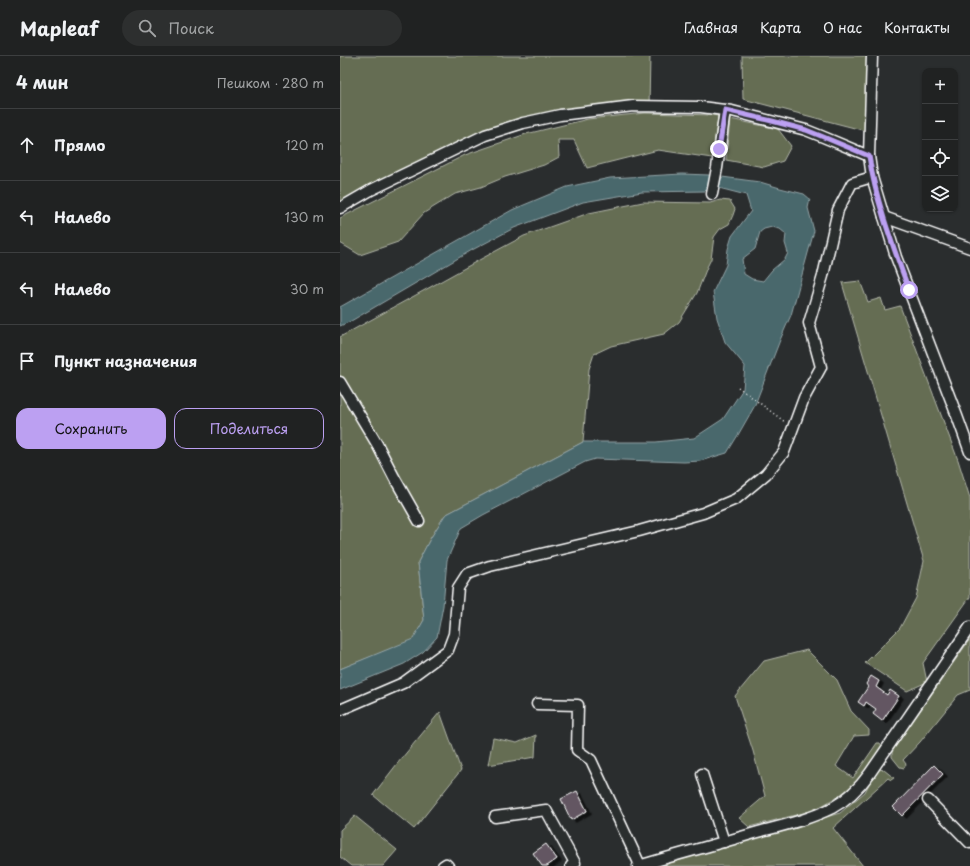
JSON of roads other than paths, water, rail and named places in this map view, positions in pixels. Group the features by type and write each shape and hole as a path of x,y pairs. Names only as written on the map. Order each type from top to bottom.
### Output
{"street":[{"path":"872,56 869,156 872,177 896,257 970,452"},
{"path":"340,208 372,190 485,135 523,123 560,115 633,106 701,107 725,110 806,130 869,156"},
{"path":"712,194 725,110"},
{"path":"340,710 403,683 448,650 454,634 458,588 467,574 490,566 632,533 703,513 736,499 766,474 784,452 804,398 821,367 809,323 823,276 838,210 852,183 872,177"},
{"path":"884,217 970,248"},
{"path":"340,382 377,444 419,521"},
{"path":"537,704 578,705 577,750 591,760 639,866 787,824 832,808 845,799 858,788 870,773 970,627"},
{"path":"702,774 724,842"},
{"path":"928,800 970,843"},
{"path":"495,817 546,810 575,863 571,866"},
{"path":"443,866 446,864 448,866"}],"water":[{"path":"682,174 709,175 711,181 720,181 722,177 760,182 804,194 810,199 808,208 814,231 791,315 754,407 727,453 700,461 684,462 595,459 585,462 461,528 447,560 443,606 437,637 423,652 404,664 340,690 340,669 413,639 424,620 418,562 445,515 583,442 656,442 694,438 723,419 743,389 745,366 725,342 717,318 713,292 726,265 728,249 732,236 751,211 746,195 711,186 705,191 642,192 583,202 514,228 472,250 340,326 340,307 512,210 567,187 610,178","holes":["772,227 780,229 786,234 785,243 788,253 785,259 772,270 763,281 752,279 744,274 742,259 755,249 760,232 764,229"]}]}
